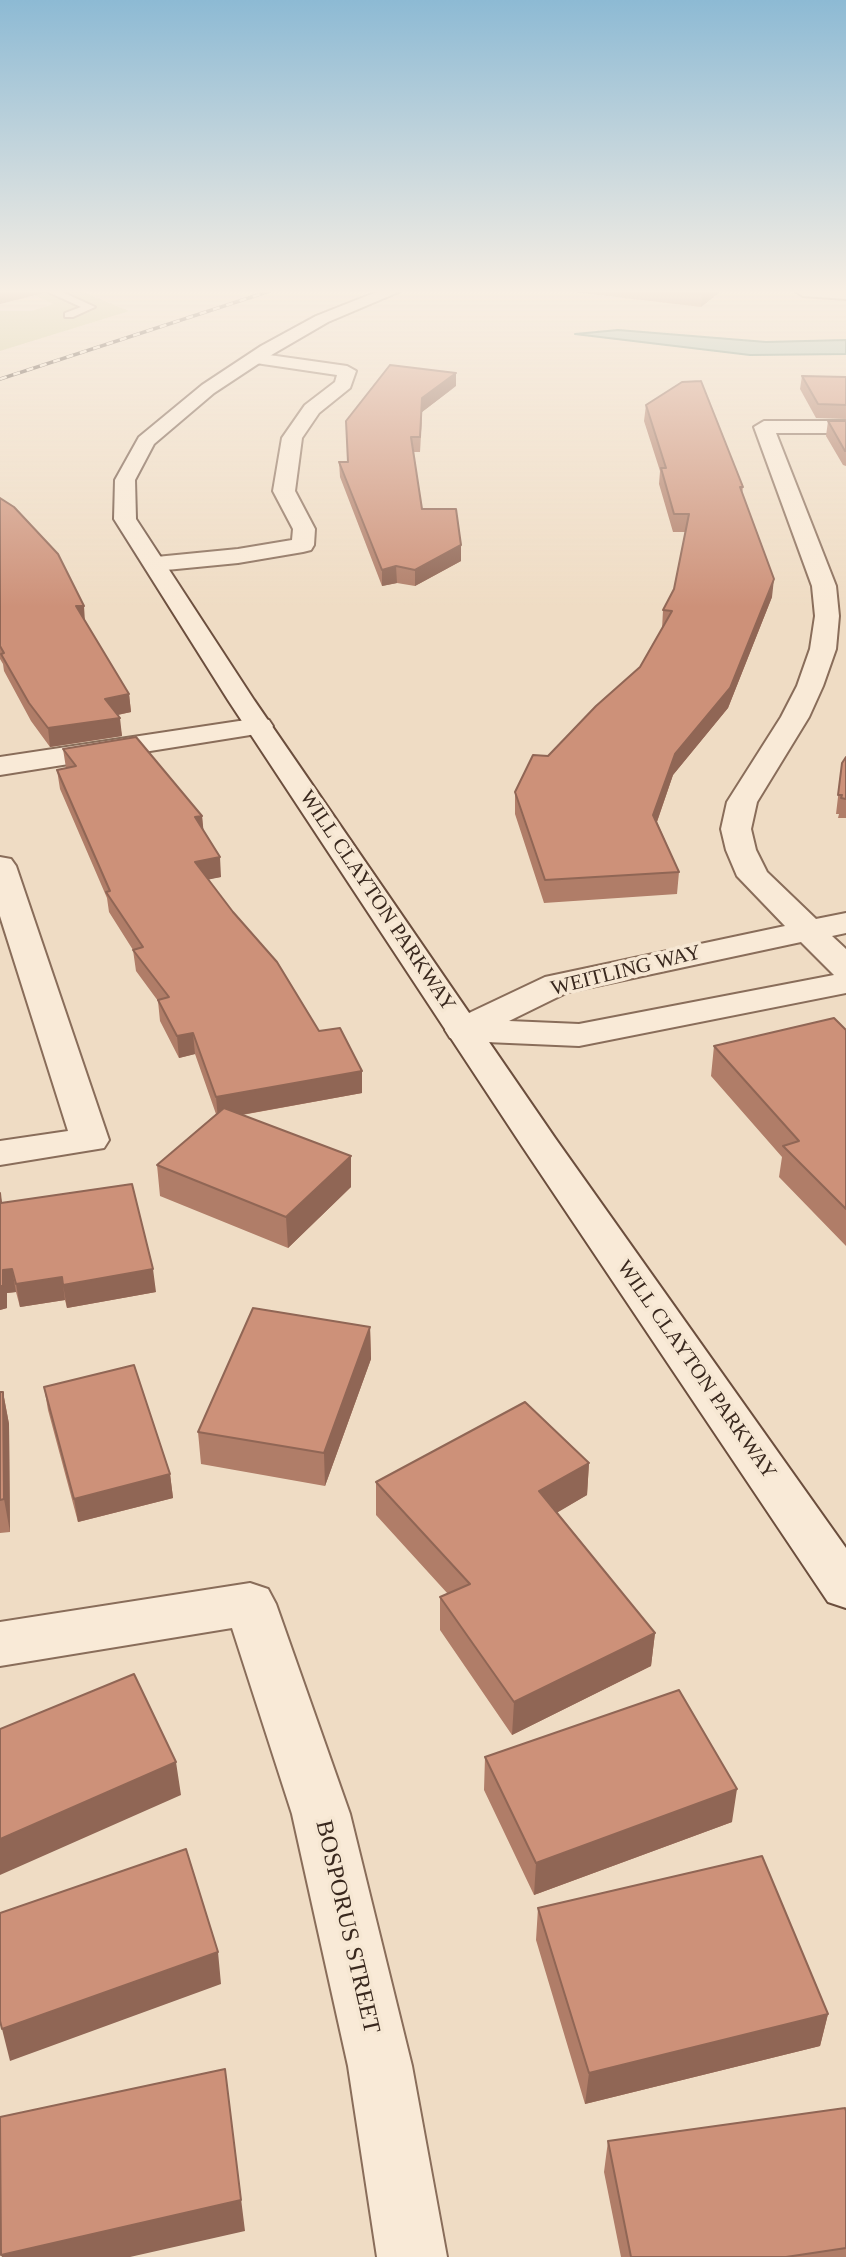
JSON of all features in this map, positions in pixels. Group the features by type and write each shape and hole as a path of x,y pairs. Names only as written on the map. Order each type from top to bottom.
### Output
{"street":[{"name":"WILL CLAYTON PARKWAY","path":"199,396 146,441 125,480 125,519 259,726 463,1030 846,1588"},
{"path":"156,564 238,556 303,545 304,529 284,491 292,438 312,409 328,396"},
{"path":"846,428 764,426 835,586 827,616 823,649 810,686 795,718 742,802 736,829 741,850 754,876 846,968"},
{"path":"0,766 259,726"},
{"path":"0,866 90,1140 0,1153"},
{"name":"WEITLING WAY","path":"463,1030 557,984 846,922"},
{"path":"463,1030 579,1035 846,983"},
{"name":"BOSPORUS STREET","path":"0,1644 250,1604 321,1814 380,2066 412,2257"}],"building":[{"path":"365,396 424,396 420,437 411,437 422,509 456,509 461,545 415,570 396,566 382,570 339,462 348,462 346,421"},
{"path":"660,396 707,396 743,487 740,487 774,579 730,688 675,754 653,815 679,872 545,880 515,792 533,755 548,756 596,706 640,667 672,611 663,610 674,589 689,514 674,514 661,468 666,468 646,405"},
{"path":"814,396 846,396 846,405 818,404"},
{"path":"828,421 846,421 846,451 845,451"},
{"path":"0,498 14,507 58,554 84,606 76,606 129,694 105,699 120,718 48,728 29,703 1,654 4,653 0,646"},
{"path":"136,737 202,816 195,817 220,857 195,862 233,912 277,962 319,1031 340,1028 362,1071 216,1097 193,1033 177,1036 158,1000 169,997 133,950 143,947 106,892 110,891 57,770 76,766 63,749"},
{"path":"846,757 846,799 838,795 842,763"},
{"path":"834,1018 846,1030 846,1209 783,1146 799,1141 714,1046"},
{"path":"224,1108 351,1156 286,1217 157,1165"},
{"path":"132,1184 153,1269 63,1285 62,1277 16,1284 12,1269 3,1270 3,1286 0,1286 0,1193 1,1203"},
{"path":"253,1308 370,1327 324,1453 198,1432"},
{"path":"134,1365 170,1474 74,1499 44,1387"},
{"path":"0,1392 3,1392 4,1499 0,1500"},
{"path":"525,1402 589,1463 539,1491 655,1633 514,1702 440,1597 470,1584 376,1482"},
{"path":"134,1674 176,1762 0,1839 0,1729"},
{"path":"679,1690 737,1789 536,1863 485,1757"},
{"path":"186,1849 218,1952 2,2029 0,1913"},
{"path":"762,1856 828,2014 589,2073 538,1908"},
{"path":"225,2069 241,2200 1,2255 0,2117"},
{"path":"845,2108 846,2248 786,2257 631,2257 608,2141"}]}
